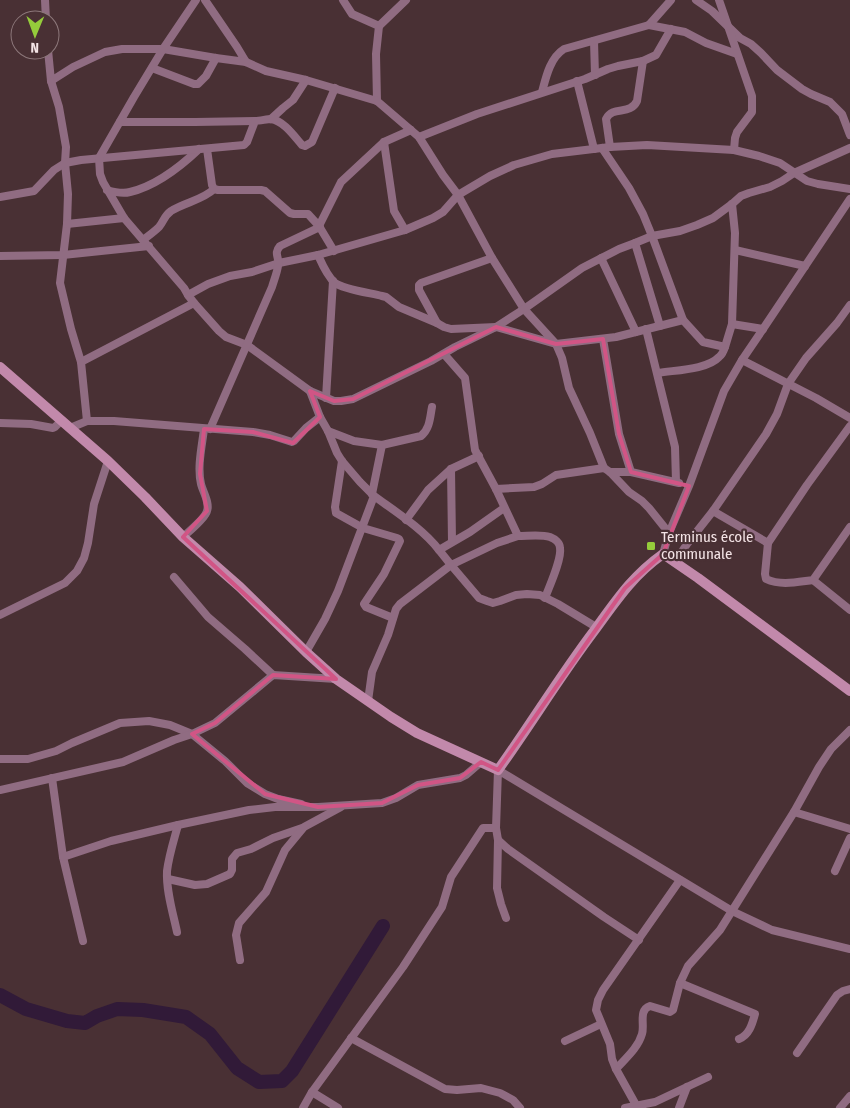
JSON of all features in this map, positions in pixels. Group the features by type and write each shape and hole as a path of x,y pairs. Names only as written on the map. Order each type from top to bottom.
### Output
{"street":[{"path":"196,0 152,68 99,158 100,174 107,190 124,218 219,331 226,337 247,345 310,391 334,401 353,398 496,327 582,268 619,249 652,236 680,231 697,225 713,218 740,196 770,186 850,148"},
{"path":"205,0 246,62"},
{"path":"343,0 352,14 379,26"},
{"path":"377,100 376,54 379,26 406,0"},
{"path":"649,25 671,0"},
{"path":"696,0 712,11 740,38 751,44 777,70 795,84 811,94 830,102 842,114 850,136"},
{"path":"719,0 752,96 752,112 737,132 734,150"},
{"path":"542,92 548,71 559,52 649,25 684,32 706,43 737,54"},
{"path":"420,137 477,114 577,82 608,69 643,61 656,55 670,29"},
{"path":"594,41 595,75"},
{"path":"50,81 73,67 105,52 122,49 164,49 246,62 266,71 377,100 420,137 443,175 458,195 492,258 524,309 556,344 562,358 569,388 607,470 629,492 642,501 669,532"},
{"path":"152,68 198,84 206,76 216,58"},
{"path":"49,60 50,81 59,107 66,146 67,224 59,279 81,362 87,421"},
{"path":"643,61 635,105 632,108 610,113 607,116 606,147 629,188 652,236 683,320 703,342 725,347"},
{"path":"271,119 293,100 306,80"},
{"path":"577,82 594,149"},
{"path":"120,122 255,121 271,119 284,125 305,146 312,142 335,88"},
{"path":"0,197 34,190 54,170 66,163 244,144 247,142 255,121"},
{"path":"183,537 202,519 207,511 207,502 200,474 207,429 272,287 279,263 276,253 277,249 320,226 341,182 384,142 411,130"},
{"path":"384,142 394,210 406,230"},
{"path":"188,295 208,284 230,276 334,251 406,230 443,212 458,195 490,176 514,165 552,154 606,147 647,145 734,150 780,163 807,181 850,189"},
{"path":"203,149 214,189"},
{"path":"107,190 129,193 147,186 203,149"},
{"path":"214,189 266,191 290,213 308,214 311,216 320,226 334,251"},
{"path":"143,240 161,225 165,216 170,212 186,203 204,197 214,189"},
{"path":"506,918 497,888 496,787 498,770 566,669 625,588 648,564 663,554 669,532 689,486 724,392 762,329 850,199"},
{"path":"658,372 693,369 704,366 719,358 725,347 732,324 735,233 732,204"},
{"path":"67,224 124,218"},
{"path":"635,243 660,326"},
{"path":"0,256 63,255 149,246"},
{"path":"735,250 805,266"},
{"path":"318,255 336,284 382,296 398,307 444,327 496,327 556,344 616,337 683,320"},
{"path":"437,323 419,290 421,282 492,258"},
{"path":"601,258 636,332"},
{"path":"326,398 333,281"},
{"path":"81,362 194,303"},
{"path":"675,562 713,511 773,422 788,384 806,358 850,305"},
{"path":"732,324 762,329"},
{"path":"646,329 675,447 676,482"},
{"path":"603,339 619,434 631,472"},
{"path":"444,354 465,378 475,450 518,536"},
{"path":"742,360 816,398 850,418"},
{"path":"0,366 108,461 183,537 240,586 336,679 391,717 417,732 498,770 732,912 772,930 850,949"},
{"path":"310,391 320,417 342,461 373,495 434,543 479,598 493,603 516,595 540,596 558,604 596,627"},
{"path":"328,431 354,441 382,445 421,436 427,428 432,407"},
{"path":"70,428 87,421 114,422 253,432 292,442 320,417"},
{"path":"0,423 31,424 53,428 61,420"},
{"path":"850,426 768,543 765,574 766,579 780,583 813,580 850,610"},
{"path":"306,652 338,591 363,528 373,495 382,445"},
{"path":"406,520 428,490 451,469 478,456"},
{"path":"0,615 65,583 77,571 84,558 94,504 108,461"},
{"path":"342,461 335,507 336,513 363,528 397,538 400,541 384,574 364,604 371,610 393,618"},
{"path":"451,469 452,541"},
{"path":"496,489 534,487 556,475 607,470 631,472 689,486"},
{"path":"439,550 470,532 504,508"},
{"path":"713,511 768,543"},
{"path":"813,580 850,527"},
{"path":"368,701 372,672 388,635 396,609 451,566 497,543 518,536 546,536 552,538 559,544 561,550 545,598"},
{"path":"663,554 850,691"},
{"path":"174,576 208,617 273,676 336,679"},
{"path":"0,790 123,762 192,734 214,723 273,676"},
{"path":"0,759 28,759 56,750 120,723 149,721 170,725 192,734 225,761 247,783 265,794 278,799 318,807"},
{"path":"616,1069 638,1044 643,1029 645,1009 650,1006 670,1012 673,1010 680,983 690,962 720,930 794,812 825,758 850,730"},
{"path":"64,857 111,842 249,810 275,807 318,807 382,803 396,798 418,785 460,778 481,762"},
{"path":"52,778 64,857 83,941"},
{"path":"168,879 195,885 207,884 230,874 232,859 237,853 304,827 344,805"},
{"path":"794,812 850,829"},
{"path":"177,932 169,894 167,873 178,826"},
{"path":"240,960 236,935 239,923 266,892 286,850 304,827"},
{"path":"303,1108 312,1092 403,967 442,907 451,877 483,828 496,828"},
{"path":"835,871 850,838"},
{"path":"498,840 596,912 638,940"},
{"path":"636,1105 616,1069 612,1059 610,1044 596,1010 598,1000 604,990 680,880"},
{"path":"680,983 755,1014 752,1025 745,1036 738,1039"},
{"path":"797,1053 837,995 850,989"},
{"path":"565,1041 601,1024"},
{"path":"351,1038 445,1089 481,1088 500,1093 513,1100 520,1108"},
{"path":"625,1108 654,1102 708,1077"},
{"path":"679,1108 687,1087"},
{"path":"312,1092 338,1108"},
{"path":"840,1108 850,1096"}],"highlighted area":[{"path":"496,327 556,344 603,339 619,434 631,472 689,486 663,554 625,588 498,770 481,762 460,778 418,785 382,803 318,807 265,794 192,734 215,723 273,675 336,679 183,537 207,511 200,474 204,429 253,432 293,443 320,417 310,391 334,401 353,399"}],"waterway":[{"path":"0,995 26,1009 67,1021 85,1023 97,1016 117,1009 143,1010 186,1017 210,1034 237,1068 259,1082 282,1081 292,1071 383,926"}],"place":[{"name":"Terminus école communale","path":"651,546"}]}
